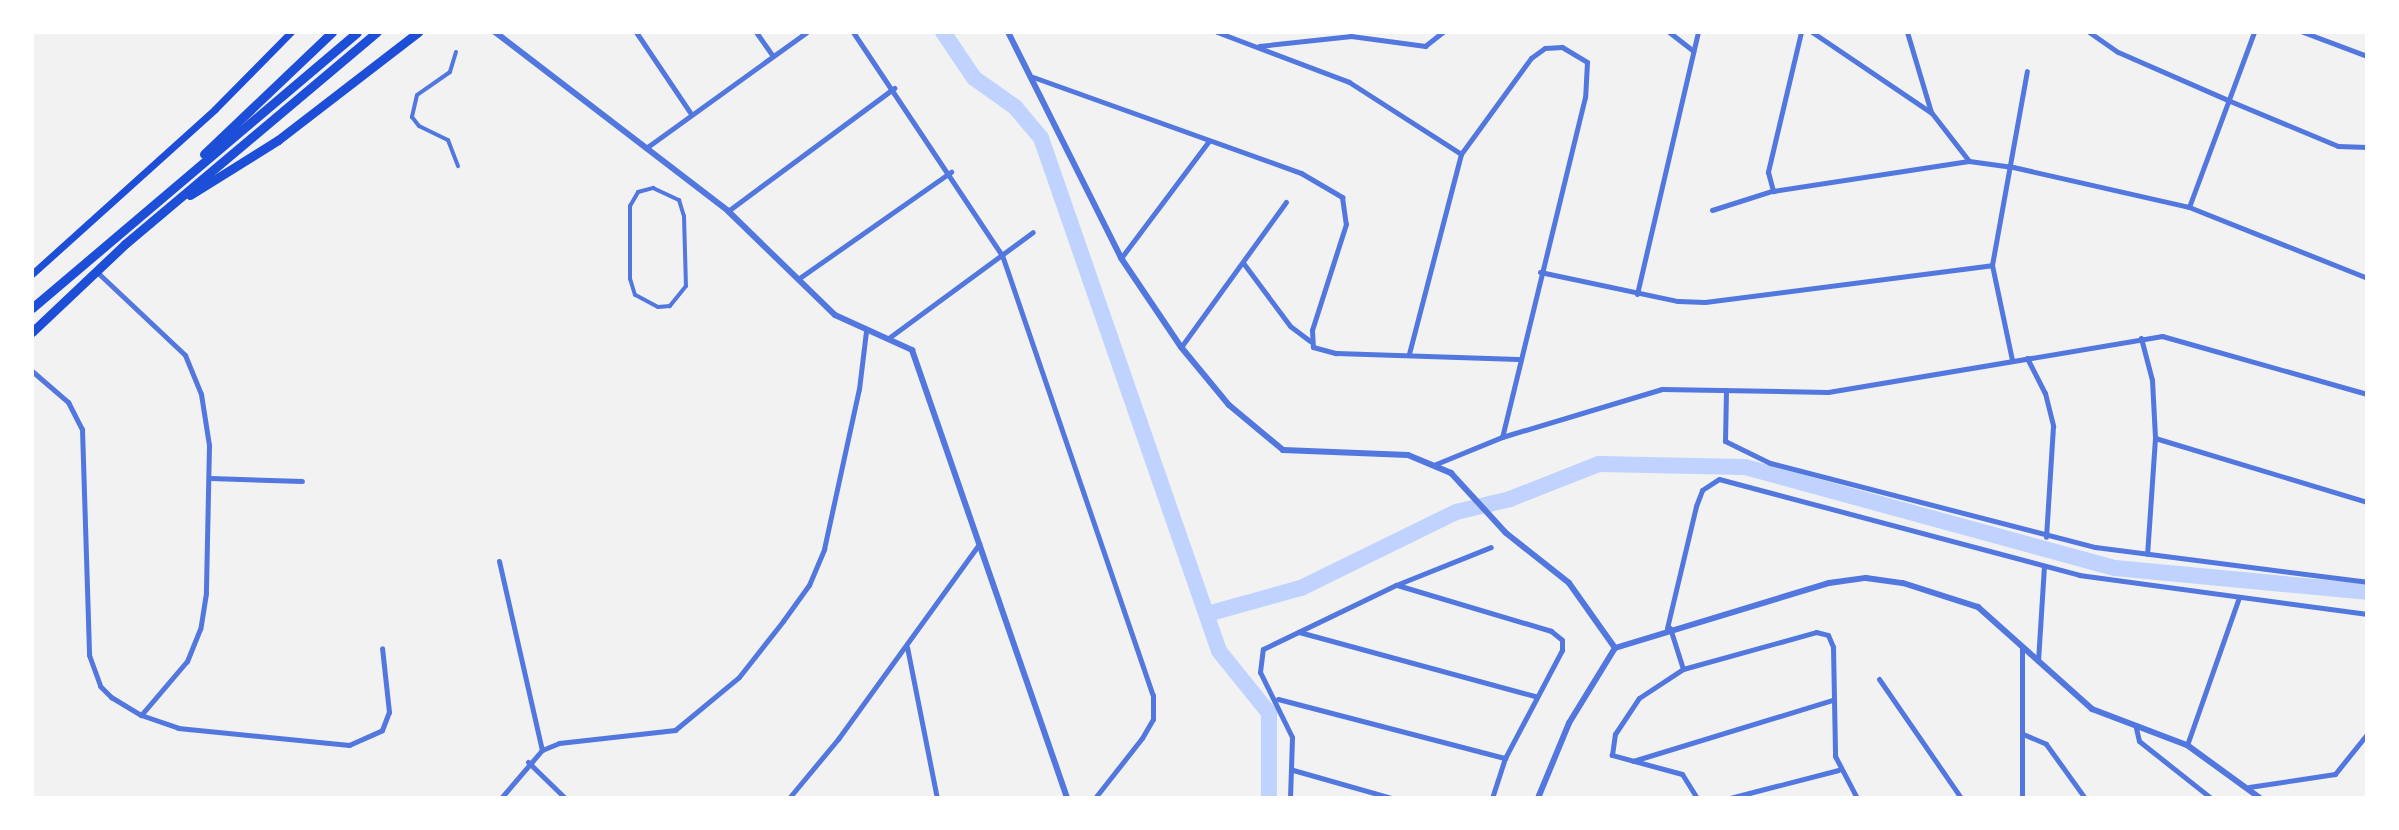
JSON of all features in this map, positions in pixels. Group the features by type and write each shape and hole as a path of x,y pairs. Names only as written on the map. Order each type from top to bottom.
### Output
{"highway":[{"path":"158,200 332,32"},
{"path":"32,308 357,32"},
{"path":"32,332 163,212 377,32"},
{"path":"163,212 278,140 418,32"}],"main road":[{"path":"32,274 215,109 291,32"}],"street":[{"path":"495,32 728,211 835,315 866,331 890,337 919,360 1067,798"},
{"path":"636,32 691,114"},
{"path":"756,32 772,55"},
{"path":"645,149 807,32"},
{"path":"853,32 951,171 1002,255 1153,695 1153,719 1095,798"},
{"path":"1008,32 1121,258 1181,347 1229,405 1283,450 1408,455 1436,464 1569,583 1615,648"},
{"path":"1217,32 1349,82 1461,154"},
{"path":"1256,47 1352,34 1425,46 1443,32"},
{"path":"1669,32 1693,51"},
{"path":"1637,294 1698,32"},
{"path":"1776,192 1768,172 1801,32"},
{"path":"1812,32 1931,112 1969,161"},
{"path":"1907,32 1931,112"},
{"path":"2089,32 2145,65 2338,146 2367,147"},
{"path":"2189,207 2254,32"},
{"path":"2303,32 2367,56"},
{"path":"1409,354 1461,154 1531,58 1545,48 1562,47 1587,62 1585,97 1518,359 1502,437"},
{"path":"456,52 450,72 417,95 412,117 419,126 448,140 458,166"},
{"path":"2012,360 1992,265 2013,167 2027,71"},
{"path":"1033,77 1301,173 1342,197 1346,224 1311,342"},
{"path":"728,211 895,88"},
{"path":"1121,258 1209,141"},
{"path":"1712,210 1776,192 1969,161 2013,167 2189,207 2367,278"},
{"path":"798,279 951,171"},
{"path":"668,191 679,200 684,216 686,286 670,306 658,307 635,295 630,279 630,206 638,192 668,191"},
{"path":"1181,347 1286,202"},
{"path":"890,337 1033,232"},
{"path":"1244,264 1290,326 1320,350 1518,359"},
{"path":"1540,272 1678,301 1732,301 1992,265"},
{"path":"97,271 176,343 194,370 205,416 210,478 200,629 187,661 141,715"},
{"path":"501,798 528,762 542,750 559,743 675,730 739,677 783,621 809,585 824,549 859,389 866,331"},
{"path":"1436,464 1502,437 1662,389 1828,392 2141,338 2175,337 2367,394"},
{"path":"2141,338 2152,380 2155,438 2147,554"},
{"path":"2027,358 2045,393 2053,426 2046,537"},
{"path":"32,371 68,402 82,429 93,673 111,697 141,715 178,728 349,745 368,740 382,730 389,712 382,648"},
{"path":"1726,390 1723,435 1733,450 2046,537 2147,554 2367,582"},
{"path":"2155,438 2367,502"},
{"path":"210,478 302,481"},
{"path":"1683,669 1668,628 1696,506 1702,490 1719,479 2044,566 2134,585 2367,614"},
{"path":"789,798 907,647 980,544"},
{"path":"1290,798 1292,737 1258,658 1263,649 1396,585 1491,547"},
{"path":"499,561 542,750"},
{"path":"2038,661 2044,566"},
{"path":"1538,798 1569,723 1615,648 1668,628 1829,583 1866,578 1903,583 1978,607 2092,709 2187,745 2249,787 2260,798"},
{"path":"1396,585 1559,635 1562,650 1535,696 1505,758 1492,798"},
{"path":"2187,745 2239,597"},
{"path":"1298,632 1535,696"},
{"path":"1697,798 1682,774 1612,755 1615,734 1639,698 1683,669 1822,632 1833,647 1832,700 1838,770 1857,798"},
{"path":"2022,646 2022,798"},
{"path":"907,647 937,798"},
{"path":"1879,679 1961,798"},
{"path":"1277,699 1505,758"},
{"path":"1632,761 1832,700"},
{"path":"2136,728 2139,741 2211,798"},
{"path":"2023,734 2046,744 2085,798"},
{"path":"2249,787 2335,774 2367,734"},
{"path":"528,762 565,798"},
{"path":"1293,770 1391,798"},
{"path":"1730,798 1838,770"}],"waterway":[{"path":"943,32 974,78 1015,107 1041,138 1219,651 1269,713 1269,798"},
{"path":"1207,614 1301,588 1456,512 1510,499 1599,464 1745,467 2115,568 2367,592"}]}
